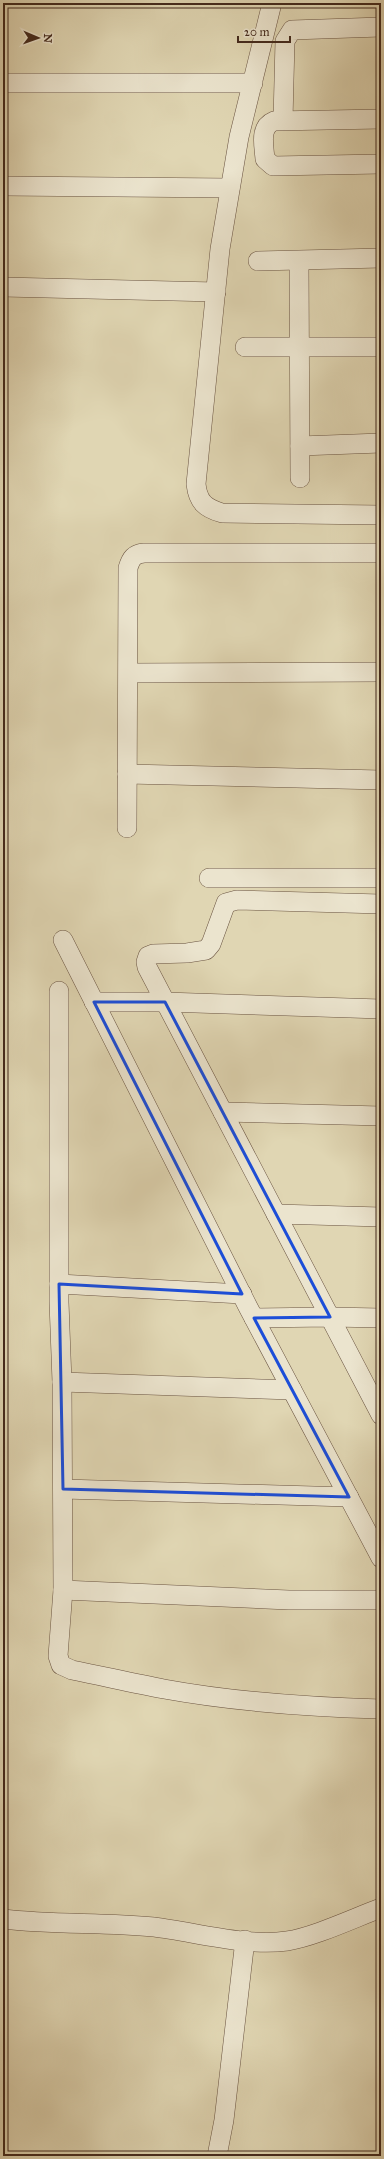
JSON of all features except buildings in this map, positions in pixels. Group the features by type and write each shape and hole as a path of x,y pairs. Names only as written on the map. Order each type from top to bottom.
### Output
{"street":[{"path":"272,3 239,137 220,249 196,484 200,500 205,506 222,514 381,515"},
{"path":"283,120 285,41 292,30 381,27"},
{"path":"3,83 253,83"},
{"path":"381,119 283,120 269,123 263,134 264,159 273,166 381,164"},
{"path":"3,186 230,188"},
{"path":"258,261 381,258"},
{"path":"299,260 300,478"},
{"path":"3,287 216,292"},
{"path":"246,347 381,347"},
{"path":"300,446 381,443"},
{"path":"127,828 128,568 130,560 136,554 381,553"},
{"path":"128,673 381,672"},
{"path":"127,774 381,780"},
{"path":"209,878 381,878"},
{"path":"381,904 237,900 226,903 211,944 206,950 188,953 153,954 148,956 146,962 147,967 381,1415"},
{"path":"63,940 254,1318 381,1558"},
{"path":"59,991 59,1284 62,1382 64,1590 58,1656 61,1665 66,1668 164,1689 242,1700 330,1708 381,1709"},
{"path":"94,1002 166,1002 381,1009"},
{"path":"223,1112 381,1116"},
{"path":"276,1214 381,1217"},
{"path":"59,1284 242,1294"},
{"path":"254,1318 381,1318"},
{"path":"62,1382 292,1390"},
{"path":"63,1489 349,1497"},
{"path":"64,1590 289,1600 381,1600"},
{"path":"3,1919 51,1924 154,1927 267,1942 288,1941 381,1908"},
{"path":"217,2156 224,2120 245,1940"}],"highlighted area":[{"path":"94,1002 165,1002 330,1317 254,1318 349,1497 63,1489 59,1284 242,1294"}]}
